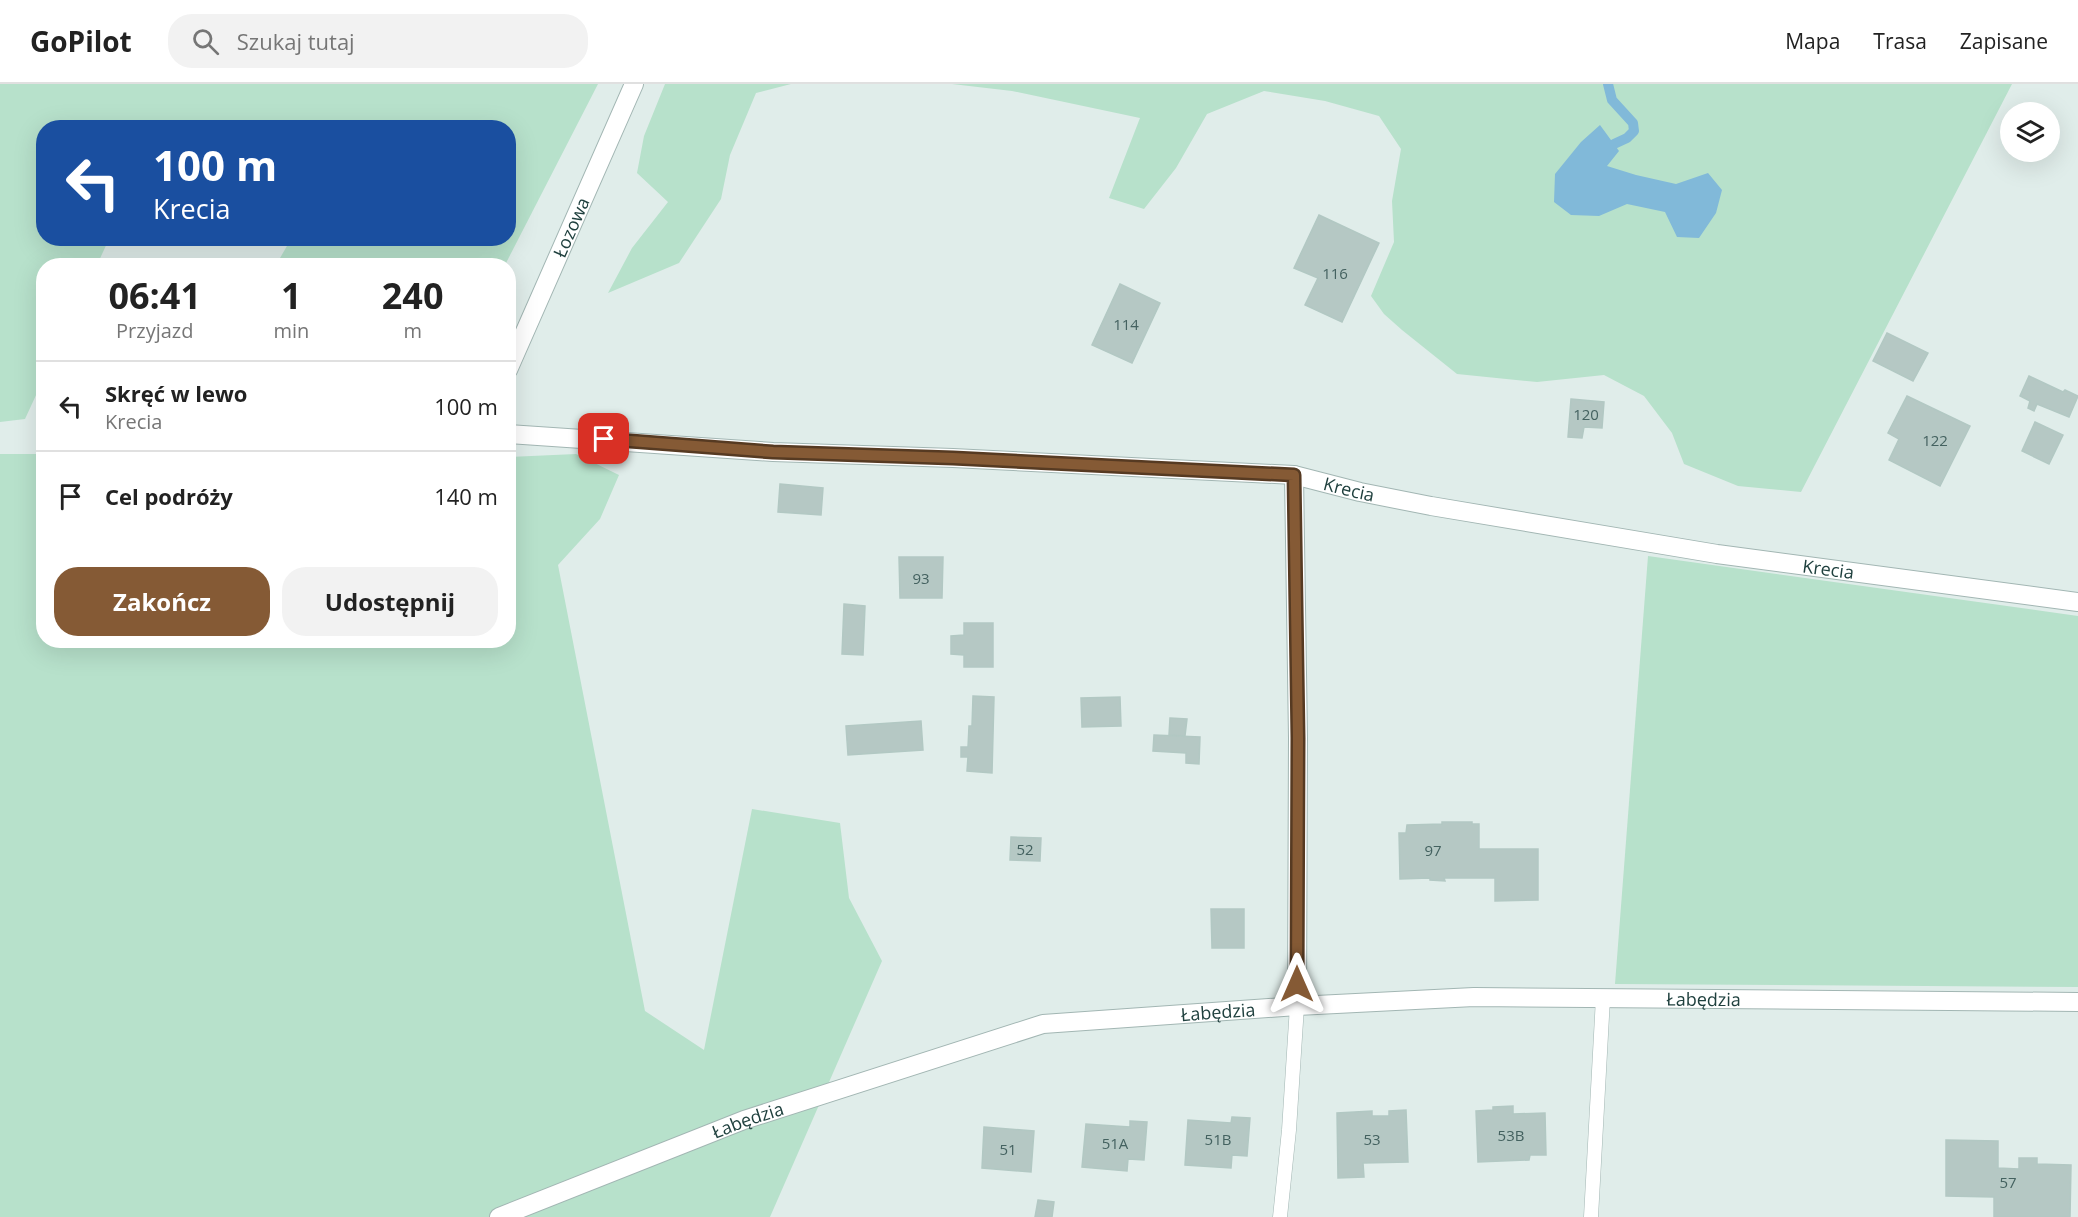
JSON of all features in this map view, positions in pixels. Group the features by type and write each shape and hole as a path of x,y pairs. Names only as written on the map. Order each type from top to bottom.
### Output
{"street":[{"name":"Łozowa","path":"516,352 634,84"},
{"name":"Krecia","path":"516,435 773,452 953,458 1294,475 1360,492 1431,506 1706,553 2078,602"},
{"path":"1294,475 1298,738 1297,1006"},
{"name":"Łabędzia","path":"499,1217 744,1120 1043,1024 1297,1006 1474,997 2078,1002"}],"lane":[{"path":"1591,1217 1603,998"},
{"path":"1280,1217 1289,1130 1297,1006"}],"green space":[{"path":"0,84 598,84 516,244 516,120 36,120 36,246 106,246 100,258 36,258 36,395 25,419 0,422"},
{"path":"665,84 791,84 756,93 730,155 721,199 679,263 608,293 632,248 668,202 637,173 644,136"},
{"path":"952,84 2012,84 2003,102 2000,102 2000,107 1801,492 1738,486 1684,464 1672,433 1644,396 1604,375 1537,382 1457,374 1384,314 1371,296 1394,242 1392,201 1401,149 1379,116 1325,101 1264,91 1207,114 1176,168 1144,209 1109,198 1140,118 1012,91"},
{"path":"287,246 515,246 509,258 280,258"},
{"path":"0,454 36,454 36,648 516,648 516,457 576,454 619,475 600,519 558,565 645,1011 704,1050 752,809 840,823 849,898 882,961 770,1217 0,1217"},
{"path":"1648,556 2078,616 2078,987 1615,984"}],"water":[{"path":"1600,125 1619,151 1607,166 1676,184 1708,173 1722,190 1716,213 1699,238 1677,237 1665,212 1627,204 1599,216 1571,215 1554,202 1555,174 1581,142"}],"building":[{"path":"1319,215 1379,243 1342,322 1305,305 1318,278 1294,268"},
{"path":"1120,284 1160,303 1132,363 1092,345"},
{"path":"1887,333 1928,353 1913,381 1873,361"},
{"path":"2029,376 2063,392 2065,390 2078,396 2069,417 2037,404 2034,411 2028,408 2030,401 2020,396"},
{"path":"1907,396 1970,426 1940,486 1889,460 1899,439 1888,433"},
{"path":"1571,399 1604,402 1602,428 1584,427 1582,438 1568,437"},
{"path":"2035,422 2063,435 2049,464 2022,451"},
{"path":"780,484 823,488 821,515 778,512"},
{"path":"899,557 943,557 942,598 900,598"},
{"path":"844,604 865,606 863,655 842,654"},
{"path":"964,623 993,623 993,667 964,667 964,655 951,654 951,636 964,635"},
{"path":"973,696 994,697 992,773 967,771 968,757 961,757 961,747 968,747 969,726 972,726"},
{"path":"1120,697 1121,726 1082,727 1081,698"},
{"path":"1170,718 1187,719 1185,736 1169,735"},
{"path":"921,721 923,750 848,755 846,726"},
{"path":"1154,735 1200,737 1199,764 1186,763 1186,753 1153,751"},
{"path":"1442,822 1479,824 1479,849 1538,849 1538,900 1495,901 1495,878 1444,878 1445,881 1430,880 1430,878 1400,879 1399,833 1406,833 1407,825 1442,824"},
{"path":"1011,837 1041,838 1040,861 1010,860"},
{"path":"1211,909 1244,909 1244,948 1212,948"},
{"path":"1513,1106 1513,1114 1545,1113 1546,1155 1530,1155 1529,1160 1478,1162 1476,1111"},
{"path":"1406,1110 1408,1162 1363,1163 1364,1177 1338,1178 1337,1113 1372,1111 1372,1116 1389,1116 1389,1111"},
{"path":"1232,1117 1250,1118 1247,1156 1232,1155 1231,1168 1185,1165 1188,1120 1231,1123"},
{"path":"1130,1121 1147,1122 1144,1160 1128,1159 1127,1171 1082,1167 1086,1124 1130,1127"},
{"path":"984,1127 1034,1131 1031,1172 982,1168"},
{"path":"1946,1140 1998,1141 1998,1168 2019,1169 2019,1158 2037,1158 2037,1164 2071,1165 2070,1217 1994,1217 1994,1197 1946,1196"},
{"path":"1038,1200 1054,1202 1052,1217 1035,1217"}],"waterway":[{"path":"1608,84 1612,100 1633,123 1634,131 1627,138 1614,144"}],"route":[{"path":"604,439 773,452 953,458 1294,475 1298,738 1297,984"}]}
